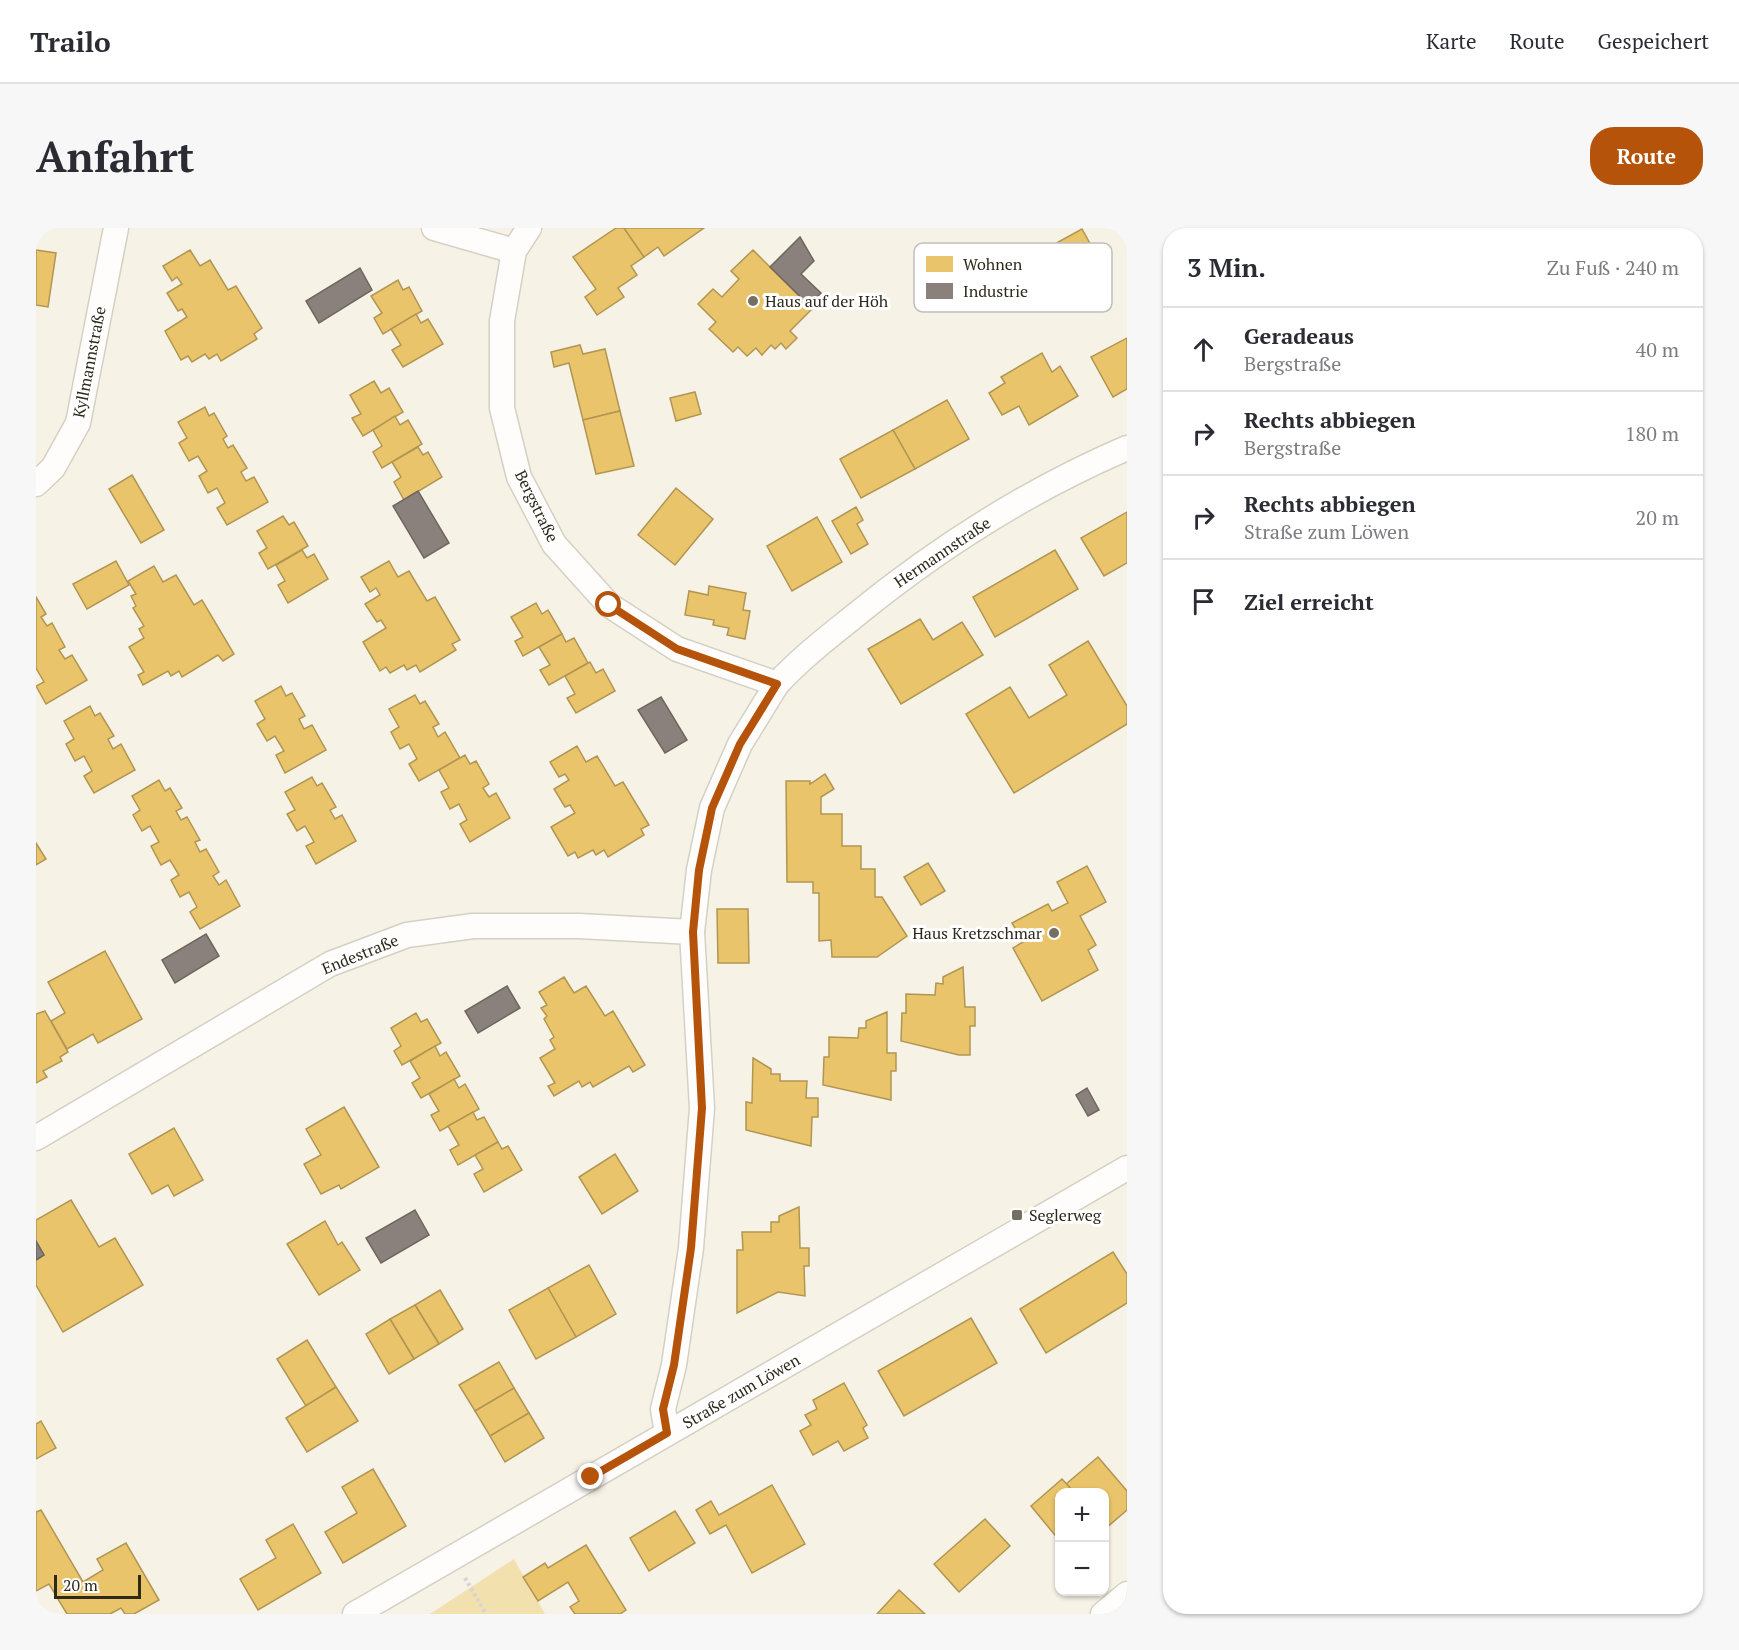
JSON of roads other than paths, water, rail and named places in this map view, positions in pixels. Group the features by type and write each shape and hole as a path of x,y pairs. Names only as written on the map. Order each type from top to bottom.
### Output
{"street":[{"name":"Kyllmannstraße","path":"36,484 53,468 78,423 116,228"},
{"path":"434,228 514,251"},
{"name":"Bergstraße","path":"529,228 514,251 502,321 502,408 519,477 554,544 609,605 677,649 777,684"},
{"name":"Hermannstraße","path":"777,684 797,662 892,585 995,517 1127,448"},
{"path":"667,1433 663,1409 674,1365 691,1248 702,1108 693,932 699,870 712,808 740,744 777,684"},
{"name":"Endestraße","path":"36,1138 330,964 407,935 473,926 579,926 693,932"},
{"name":"Straße zum Löwen","path":"362,1612 1127,1168"},
{"path":"1103,1614 1127,1594"}],"place":[{"name":"Haus auf der Höh","path":"753,301"},
{"name":"Haus Kretzschmar","path":"1054,933"},
{"name":"Seglerweg","path":"1017,1215"}]}
